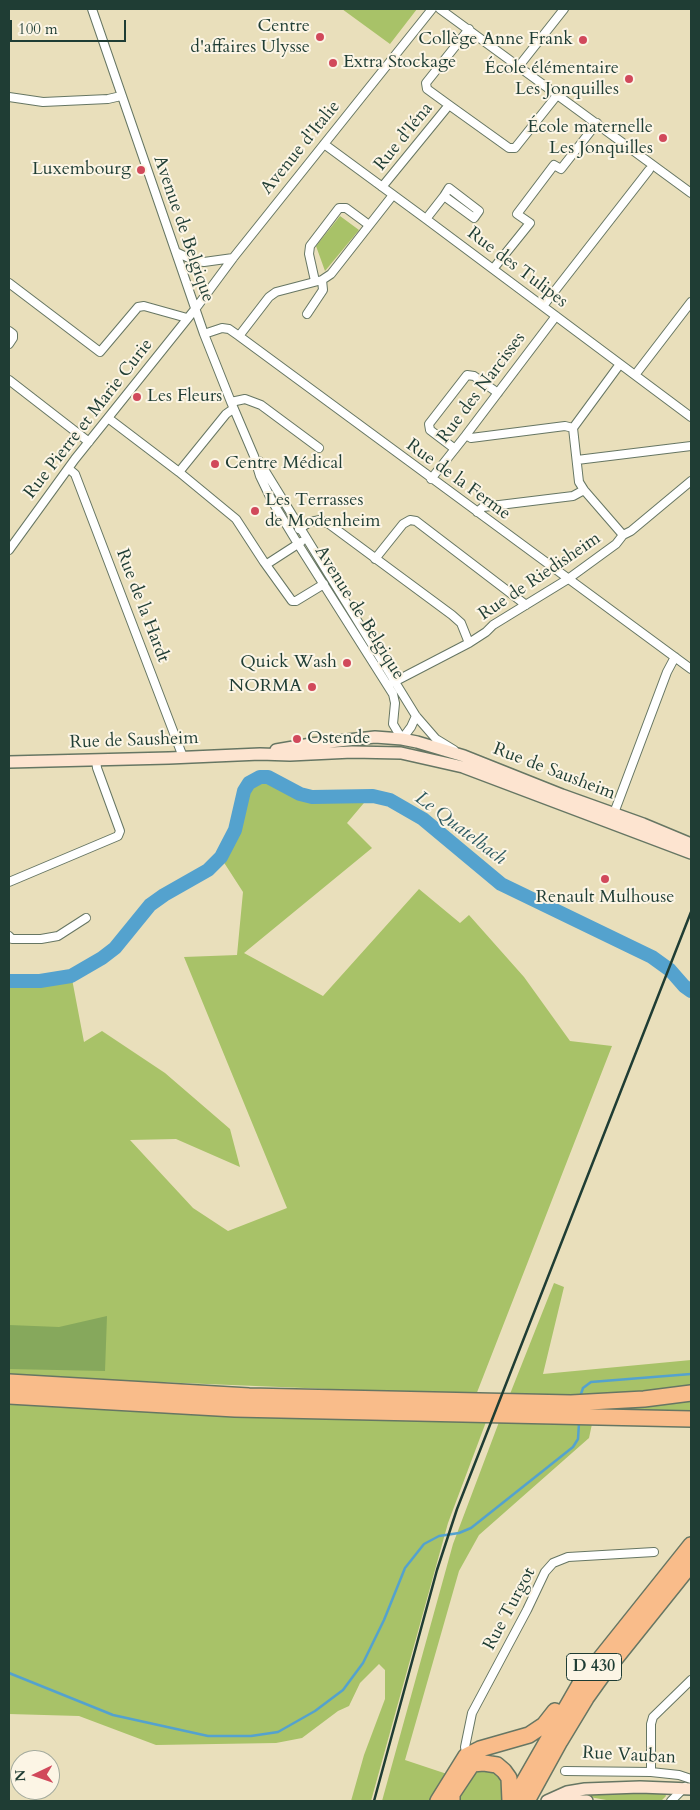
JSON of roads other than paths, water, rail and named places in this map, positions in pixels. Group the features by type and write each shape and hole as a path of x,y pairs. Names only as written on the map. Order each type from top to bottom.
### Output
{"highway":[{"path":"9,1382 154,1392 571,1410"},
{"path":"590,1410 644,1399 691,1393"},
{"path":"9,1396 218,1409 590,1410 691,1419"},
{"name":"D 430","path":"512,1801 580,1684 691,1545"},
{"name":"D 430","path":"527,1801 586,1698 606,1670 691,1564"},
{"path":"438,1801 469,1760 480,1749 529,1735 544,1725 563,1701 580,1684"},
{"path":"450,1799 469,1760"},
{"path":"469,1760 496,1765 504,1771 509,1778 512,1801"}],"main road":[{"name":"Rue de Sausheim","path":"260,754 344,740 376,737 402,739 464,756 612,818"},
{"name":"Rue de Sausheim","path":"9,762 260,754 290,756 352,752 400,753 462,767 612,818 690,847"},
{"name":"Rue Vauban","path":"547,1801 567,1792 585,1789 689,1784"},
{"path":"562,1801 587,1801"}],"street":[{"name":"Avenue de Belgique","path":"92,9 204,334 272,502 324,584 391,683 416,716 436,738 464,756"},
{"name":"Avenue d'Italie","path":"196,308 233,258 432,9"},
{"path":"440,9 691,193"},
{"path":"519,66 564,9"},
{"path":"469,29 426,83 428,89 448,105 509,148 515,148 558,94"},
{"path":"9,97 43,102 108,99 121,96"},
{"name":"Rue d'Iéna","path":"382,187 448,105"},
{"path":"494,269 530,223 517,214 554,165 561,169 597,123"},
{"name":"Rue des Tulipes","path":"324,144 691,417"},
{"path":"543,306 649,170"},
{"path":"426,219 449,188 479,211 474,218 444,196"},
{"path":"239,336 269,297 276,292 318,280 331,274 393,195"},
{"path":"308,314 323,290 309,254 310,246 339,208 346,208 369,225"},
{"path":"176,252 195,261 204,262 233,258"},
{"path":"9,284 100,352 138,307 144,306 187,318"},
{"path":"635,375 691,302"},
{"name":"Rue Pierre et Marie Curie","path":"10,544 196,308"},
{"name":"Rue des Narcisses","path":"431,479 466,436 556,316"},
{"name":"Rue de la Ferme","path":"204,334 222,328 229,329 691,669"},
{"path":"9,344 13,338 11,333"},
{"path":"620,364 573,428 579,482 623,535"},
{"path":"455,449 430,430 429,424 467,375 474,376 498,393"},
{"path":"9,380 89,442"},
{"path":"179,472 232,406 245,399 261,404 319,448"},
{"path":"108,418 179,472 236,519 292,601 296,601 324,584"},
{"path":"466,436 472,438 564,426 573,428"},
{"path":"577,460 691,446"},
{"name":"Avenue de Belgique","path":"254,456 259,461 391,683 395,703 393,724 402,739"},
{"name":"Rue de la Hardt","path":"68,469 75,474 183,757"},
{"name":"Rue de Riedisheim","path":"391,683 469,643 494,625 568,580 616,544 623,535 631,531 691,481"},
{"path":"476,512 483,507 574,496 584,490"},
{"path":"299,529 310,522 320,520 329,524 452,614 460,623 469,643"},
{"path":"375,559 403,524 410,520 416,521 526,605"},
{"path":"267,564 305,539"},
{"path":"612,818 667,672 675,657"},
{"path":"400,753 402,739 411,728 416,716"},
{"path":"9,882 118,836 120,831 97,768 96,760"},
{"path":"9,936 12,939 41,939 58,936 86,918"},
{"name":"Rue Turgot","path":"469,1760 465,1747 472,1713 545,1572 552,1564 568,1557 654,1552"},
{"path":"651,1772 651,1724 653,1717 691,1680"},
{"name":"Rue Vauban","path":"565,1771 651,1772 680,1775 689,1784"},
{"path":"670,1801 689,1784"}],"waterway":[{"name":"Le Quatelbach","path":"9,981 40,981 71,976 115,948 150,905 208,870 221,857 235,830 244,791 249,783 260,777 268,777 300,794 312,797 373,796 390,800 423,819 501,884 652,957 670,970 691,991"},
{"path":"580,1397 583,1388 591,1382 691,1374"},
{"path":"9,1673 113,1715 208,1736 251,1736 278,1732 315,1711 343,1690 363,1663 384,1620 405,1568 424,1544 439,1536 459,1533 471,1528 573,1447 578,1439 579,1423"}],"railway":[{"path":"374,1801 437,1570 457,1509 691,912"}],"place":[{"name":"Centre d'affaires Ulysse","path":"320,37"},
{"name":"Collège Anne Frank","path":"583,40"},
{"name":"Extra Stockage","path":"333,63"},
{"name":"École élémentaire Les Jonquilles","path":"629,79"},
{"name":"École maternelle Les Jonquilles","path":"663,138"},
{"name":"Luxembourg","path":"141,170"},
{"name":"Les Fleurs","path":"137,397"},
{"name":"Centre Médical","path":"215,464"},
{"name":"Les Terrasses de Modenheim","path":"255,511"},
{"name":"Quick Wash","path":"347,663"},
{"name":"NORMA","path":"312,687"},
{"name":"Ostende","path":"297,739"},
{"name":"Renault Mulhouse","path":"605,879"}]}
